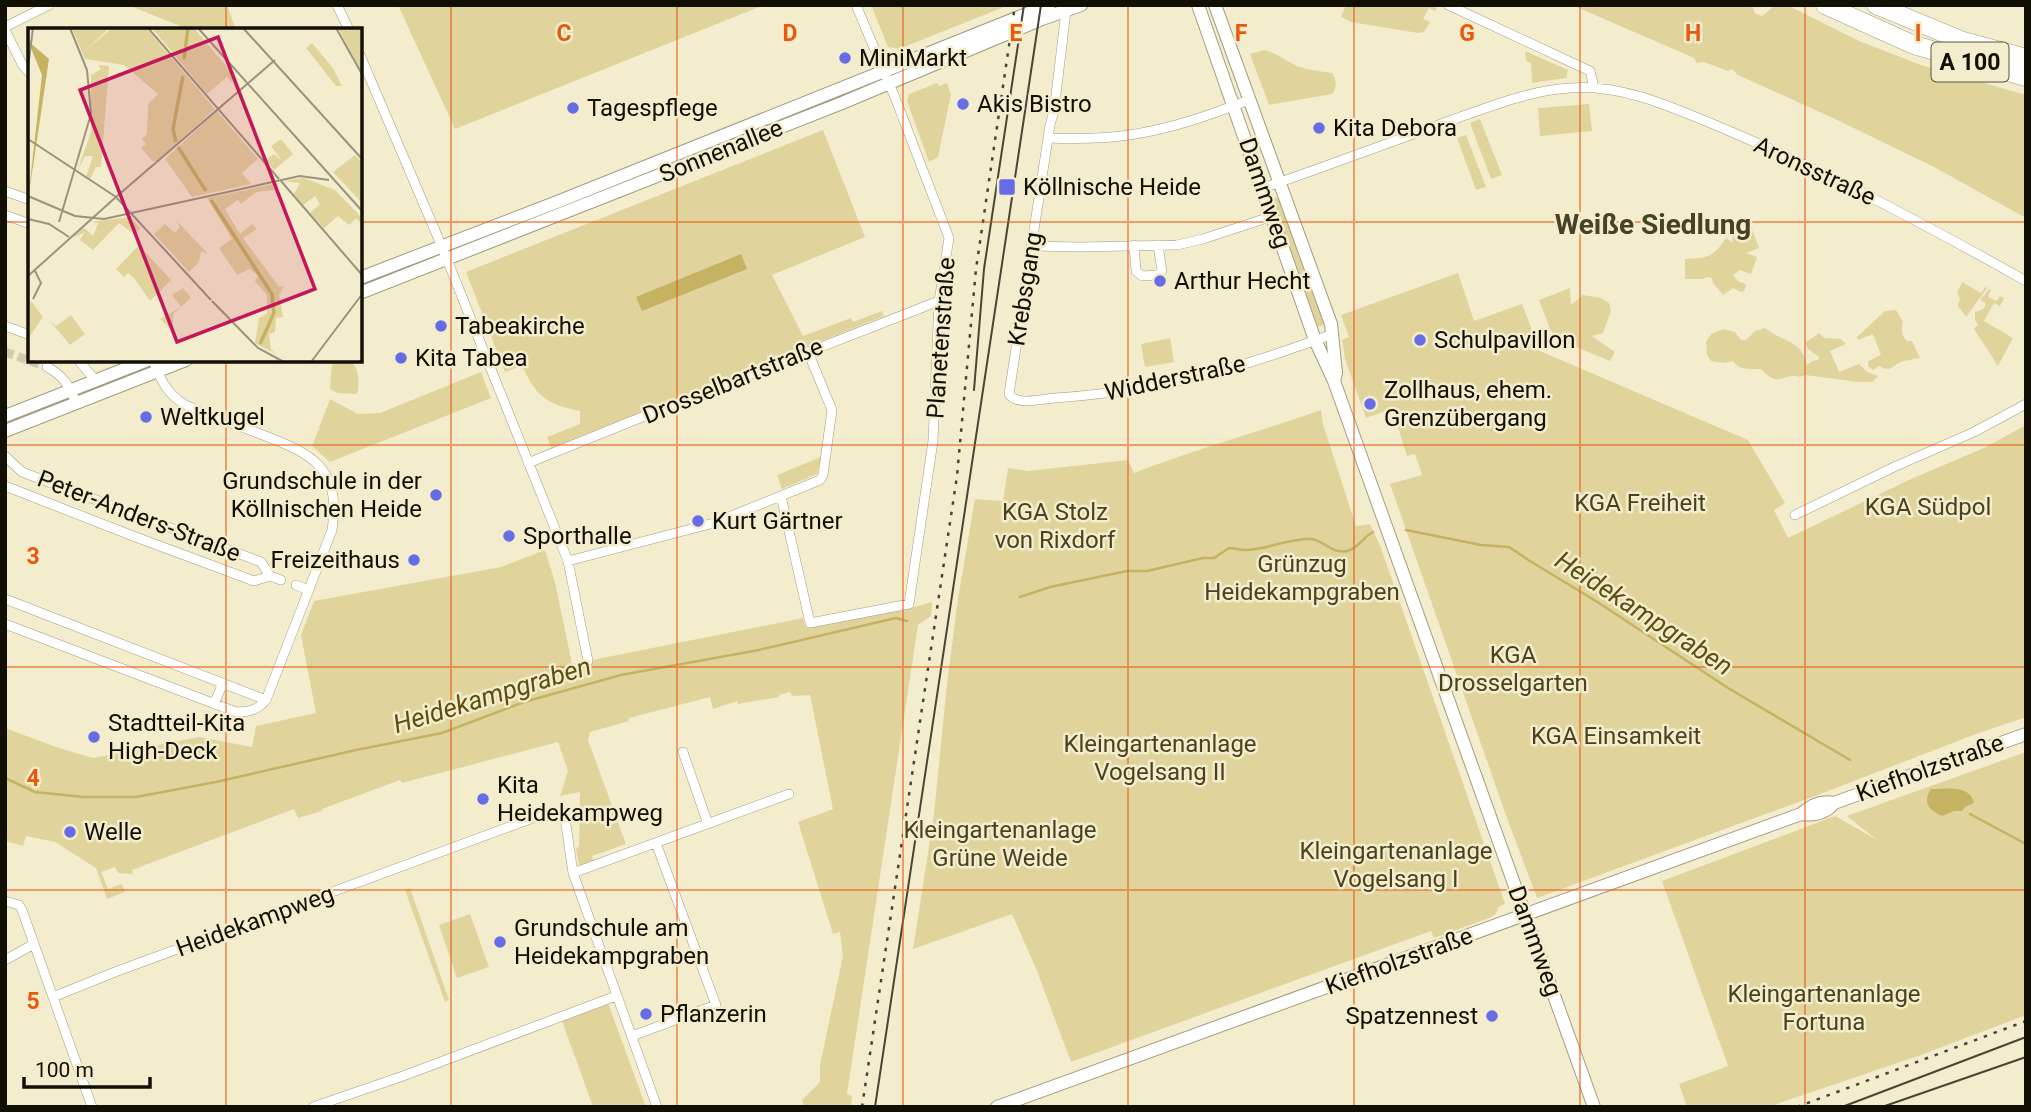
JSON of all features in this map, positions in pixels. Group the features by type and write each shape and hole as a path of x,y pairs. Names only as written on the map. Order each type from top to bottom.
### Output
{"highway":[{"name":"A 100","path":"1825,5 1914,45 2026,77"},
{"name":"A 100","path":"1876,5 1963,41 2026,58"}],"street":[{"path":"28,72 5,29 49,5"},
{"path":"337,5 348,28"},
{"name":"Planetenstraße","path":"781,496 810,623 909,604 933,441 939,301 949,238 856,5"},
{"name":"Sonnenallee","path":"886,77 1049,5"},
{"name":"Sonnenallee","path":"362,292 445,254 886,77 1081,5"},
{"name":"Dammweg","path":"1198,5 1315,340 1334,381 1594,1107"},
{"name":"Dammweg","path":"1215,5 1326,309 1333,334 1336,373 1334,381"},
{"path":"1448,5 1590,71 1594,87"},
{"name":"Krebsgang","path":"1013,400 1009,394 1054,111 1066,11"},
{"path":"362,60 445,254 568,561 588,661"},
{"name":"Aronsstraße","path":"1263,188 1501,102 1553,90 1594,87 1626,92 1653,101 1766,147 1879,200 2026,281"},
{"path":"1048,138 1098,139 1130,135 1179,125 1249,100"},
{"path":"5,191 28,199"},
{"path":"5,215 28,224"},
{"path":"1031,246 1177,245 1273,216"},
{"path":"1134,245 1136,271 1142,276 1158,275 1162,271 1158,246"},
{"name":"Sonnenallee","path":"362,277 445,254"},
{"name":"Drosselbartstraße","path":"528,463 939,301"},
{"path":"5,326 28,334"},
{"name":"Widderstraße","path":"1013,400 1100,394 1164,384 1229,369 1333,334"},
{"path":"568,561 714,523 820,480 823,475 832,410 808,352"},
{"path":"80,362 96,381"},
{"path":"5,416 74,396 96,381 152,364"},
{"path":"5,431 74,396 152,364"},
{"path":"5,624 236,712 248,712 261,706 266,699 332,530 334,499 328,479 317,463 298,449 183,404 169,393 152,364"},
{"path":"47,368 58,373 74,396"},
{"path":"1795,515 1974,432 2026,404"},
{"name":"Peter-Anders-Straße","path":"5,456 22,472 261,562 270,576 281,580"},
{"name":"Peter-Anders-Straße","path":"5,486 254,581 270,576"},
{"path":"296,585 308,590"},
{"path":"5,599 266,699"},
{"path":"214,704 223,683"},
{"name":"Kiefholzstraße","path":"997,1107 1801,814 1825,801 1834,803 2026,734"},
{"path":"683,752 708,824"},
{"path":"657,1107 572,873 789,794"},
{"name":"Heidekampweg","path":"53,997 533,818 565,818 572,873"},
{"path":"632,1037 716,1005 656,843"},
{"path":"5,901 19,905 92,1107"},
{"path":"5,960 34,944"},
{"path":"313,1107 616,996"}],"green space":[{"path":"128,5 227,5 235,28 180,26"},
{"path":"398,5 764,5 455,129"},
{"path":"871,5 1009,5 899,49 888,47"},
{"path":"1346,5 1431,5 1437,8 1435,11 1429,8 1423,19 1430,22 1424,32 1418,33 1351,22 1341,17"},
{"path":"1572,5 1752,5 1755,13 1762,16 1772,5 1787,5 1859,41 1921,65 2026,95 2026,218 1934,167 1738,75 1732,69 1728,71 1704,62 1697,63 1694,58"},
{"path":"1264,50 1292,64 1332,73 1336,81 1334,91 1332,94 1269,105 1250,54"},
{"path":"1525,51 1568,70 1566,78 1532,83 1531,63 1526,61"},
{"path":"937,83 939,86 947,83 951,94 938,157 929,162 907,101 909,94"},
{"path":"1589,104 1592,131 1540,136 1538,108"},
{"path":"1480,119 1502,175 1491,179 1470,123"},
{"path":"823,130 865,237 772,275 803,336 851,318 853,322 882,311 884,316 551,448 547,437 580,424 580,411 544,398 522,366 505,372 466,272"},
{"path":"1466,135 1486,187 1476,190 1457,138"},
{"path":"1281,196 1324,322 1322,326 1317,327 1271,200"},
{"path":"1752,229 1759,248 1746,253 1757,257 1751,274 1740,270 1733,275 1739,282 1744,283 1744,291 1733,288 1723,295 1712,278 1685,279 1685,259 1709,256 1726,238 1733,243 1732,237"},
{"path":"1458,273 1474,321 1522,304 1540,351 1748,440 1785,503 1774,510 1788,538 1911,479 1984,448 2026,425 2026,717 1537,898 1390,484 1422,475 1415,454 1407,456 1392,409 1366,418 1345,359 1342,340 1349,337 1341,315"},
{"path":"1962,282 1981,293 1987,288 1966,317 1958,306 1960,298 1957,293"},
{"path":"1570,288 1571,305 1583,295 1600,298 1609,303 1611,311 1603,333 1592,336 1615,352 1610,361 1559,340 1551,331 1539,300"},
{"path":"1991,290 1988,297 1997,301 2000,296 2004,298 2000,306 1994,303 1984,321 2013,338 1998,366 1974,329 1978,325 1975,312 1984,308 1985,303 1980,300"},
{"path":"1896,310 1903,322 1904,337 1907,341 1912,341 1920,358 1901,362 1889,369 1879,366 1873,370 1868,366 1868,361 1881,355 1873,334 1858,340 1857,337 1885,311"},
{"path":"1765,328 1795,345 1807,365 1819,357 1808,349 1805,343 1819,333 1824,338 1841,339 1846,344 1830,351 1839,372 1859,364 1867,372 1878,376 1872,382 1805,375 1777,379 1761,369 1742,368 1733,361 1711,361 1707,355 1706,342 1711,334 1723,329 1735,332 1741,340 1746,340 1755,331"},
{"path":"1170,338 1174,362 1145,367 1141,344"},
{"path":"332,363 354,364 358,379 356,394 338,393 330,389"},
{"path":"481,372 491,398 330,462 312,446 330,399 358,414 380,413"},
{"path":"1321,410 1323,424 1356,526 1370,524 1381,548 1505,904 1498,907 1496,914 1489,918 1434,938 1431,931 1071,1062 1037,971 1012,914 913,949 934,814 958,599 975,499 1003,501 1008,468 1028,471 1128,460 1134,473"},
{"path":"821,457 817,474 782,489 777,475"},
{"path":"545,550 555,582 572,664 803,618 805,626 908,609 932,602 931,616 918,625 847,1094 852,1096 851,1107 804,1107 802,1100 820,1082 820,1065 843,956 840,932 833,934 798,822 833,809 810,695 792,696 790,692 779,697 738,704 737,701 713,709 710,697 629,718 629,721 590,732 588,740 626,844 592,856 594,862 582,866 579,865 576,849 579,846 580,792 560,796 568,771 558,742 402,783 400,780 298,818 294,809 132,870 133,874 118,873 115,867 101,872 108,889 122,884 125,892 107,899 96,868 55,842 26,836 23,846 5,841 5,728 93,758 199,737 252,747 256,726 316,713 301,635 314,601 501,567"},
{"name":"Kleingartenanlage Fortuna","path":"2026,752 2026,1015 1921,1055 1768,1107 1687,1107 1679,1084 1728,1066 1662,881 1835,816 1877,840 1847,816"},
{"path":"410,888 449,1000 445,1002 405,890"},
{"path":"470,914 489,967 457,978 439,925"},
{"path":"608,1003 646,1107 593,1107 562,1021"}],"shaded area":[{"path":"741,254 747,269 642,311 636,297"},
{"path":"1931,789 1963,790 1972,797 1974,803 1962,811 1942,816 1928,805 1927,798"}],"waterway":[{"name":"Heidekampgraben","path":"1406,530 1481,545 1509,547 1728,688 1850,760"},
{"name":"Heidekampgraben","path":"1020,597 1050,587 1127,571 1147,571 1214,558 1229,548 1253,549 1311,539 1336,551 1347,551 1373,532"},
{"name":"Heidekampgraben","path":"5,778 35,792 83,797 136,797 442,733 524,702 621,675 759,650 896,618 907,621"},
{"name":"Heidekampgraben","path":"1970,814 2026,844"}],"tunnel":[{"path":"5,352 28,360"},
{"path":"33,362 47,367"}],"tram line":[{"path":"974,390 984,269 1024,5"},
{"path":"875,1107 1041,5"},
{"path":"1842,1107 2026,1037"},
{"path":"1882,1107 2026,1057"}],"railway":[{"path":"862,1107 957,476 976,269 1015,5"},
{"path":"1797,1107 2026,1021"}],"place":[{"name":"MiniMarkt","path":"845,58"},
{"name":"Akis Bistro","path":"963,104"},
{"name":"Tagespflege","path":"573,108"},
{"name":"Kita Debora","path":"1319,128"},
{"name":"Köllnische Heide","path":"1007,187"},
{"name":"Arthur Hecht","path":"1160,281"},
{"name":"Tabeakirche","path":"441,326"},
{"name":"Schulpavillon","path":"1420,340"},
{"name":"Kita Tabea","path":"401,358"},
{"name":"Zollhaus, ehem. Grenzübergang","path":"1370,404"},
{"name":"Weltkugel","path":"146,417"},
{"name":"Grundschule in der Köllnischen Heide","path":"436,495"},
{"name":"Kurt Gärtner","path":"698,521"},
{"name":"Sporthalle","path":"509,536"},
{"name":"Freizeithaus","path":"414,560"},
{"name":"Stadtteil-Kita High-Deck","path":"94,737"},
{"name":"Kita Heidekampweg","path":"483,799"},
{"name":"Welle","path":"70,832"},
{"name":"Grundschule am Heidekampgraben","path":"500,942"},
{"name":"Pflanzerin","path":"646,1014"},
{"name":"Spatzennest","path":"1492,1016"}],"district":[{"name":"Weiße Siedlung","path":"1653,224"}],"park label":[{"name":"KGA Freiheit","path":"1640,503"},
{"name":"KGA Südpol","path":"1928,507"},
{"name":"KGA Stolz von Rixdorf","path":"1055,526"},
{"name":"Grünzug Heidekampgraben","path":"1302,578"},
{"name":"KGA Drosselgarten","path":"1513,669"},
{"name":"KGA Einsamkeit","path":"1616,736"},
{"name":"Kleingartenanlage Vogelsang II","path":"1160,758"},
{"name":"Kleingartenanlage Grüne Weide","path":"1000,844"},
{"name":"Kleingartenanlage Vogelsang I","path":"1396,865"}]}
